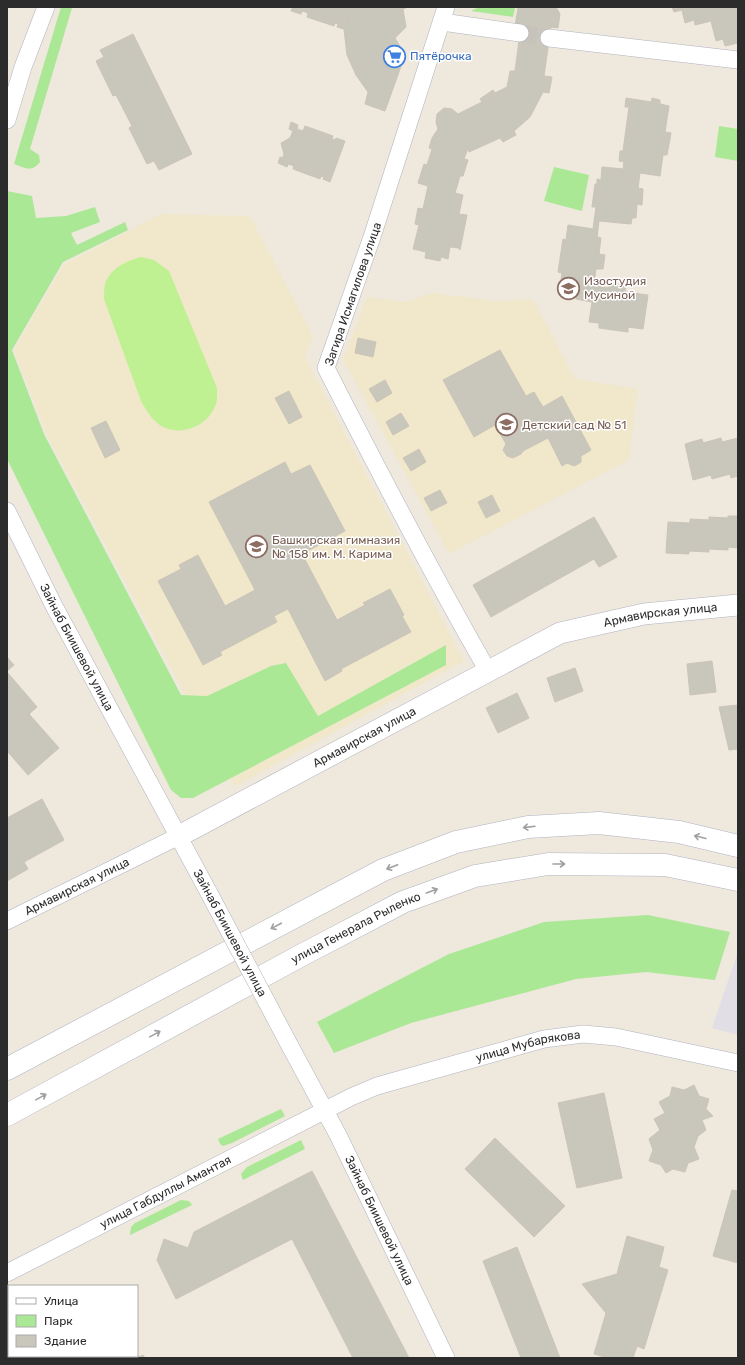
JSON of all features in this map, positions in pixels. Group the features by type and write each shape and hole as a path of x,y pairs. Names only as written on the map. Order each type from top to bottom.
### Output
{"main road":[{"path":"7,1068 383,870 456,842 528,827 600,823 679,832 738,846"},
{"name":"улица Генерала Рыленко","path":"7,1115 300,956 403,902 475,876 548,864 665,864 738,880"}],"street":[{"path":"7,120 23,67 46,7"},
{"path":"444,15 520,33"},
{"name":"Загира Исмагилова улица","path":"444,15 372,237 326,368 424,554 488,671"},
{"path":"549,38 738,60"},
{"name":"Зайнаб Биишевой улица","path":"7,511 54,606 338,1135 446,1358"},
{"name":"Армавирская улица","path":"7,920 178,836 560,633 644,614 738,606"},
{"name":"улица Мубарякова","path":"325,1112 377,1086 544,1039 583,1034 616,1037 738,1063"},
{"name":"улица Габдуллы Амантая","path":"7,1273 325,1112"}],"shaded area":[{"name":"Башкирская гимназия № 158 им. М. Карима","path":"161,214 250,216 313,336 305,357 464,661 234,787 46,433 14,350 64,264"},
{"name":"Детский сад № 51","path":"432,293 496,301 533,299 575,379 638,389 629,460 449,554 343,360 367,297 405,302"},
{"path":"738,952 738,1035 712,1028"}],"green space":[{"path":"61,7 72,8 30,149 39,155 40,162 34,168 28,169 14,164"},
{"path":"479,7 515,8 513,17 471,11"},
{"path":"719,126 738,129 738,161 715,157"},
{"path":"554,167 589,175 582,211 544,201"},
{"path":"7,191 32,196 36,218 66,216 95,207 100,222 71,233 77,245 125,222 128,230 63,262 12,350 44,434 181,695 207,696 271,666 286,663 318,716 446,645 446,665 193,798 181,798 171,790 7,459"},
{"path":"142,257 154,260 169,271 217,388 217,400 209,416 203,422 188,429 171,430 163,427 153,419 148,412 141,401 104,299 105,284 111,273 125,263"},
{"path":"648,915 730,932 715,980 646,972 576,979 411,1023 334,1053 317,1022 449,954 544,922"},
{"path":"281,1109 285,1116 232,1143 223,1146 220,1144 218,1139"},
{"path":"301,1140 305,1149 243,1180 241,1174 247,1167"},
{"path":"181,1200 189,1201 192,1205 130,1235 131,1227 135,1223"}],"building":[{"path":"293,7 352,7 344,29 337,27 338,24 335,23 334,26 307,17 308,13 302,11 301,14 291,11"},
{"path":"352,7 408,7 403,9 406,27 395,38 405,55 385,111 365,104 368,92 356,75 347,55 344,29"},
{"path":"517,7 556,7 560,14 518,8"},
{"path":"672,7 738,7 738,43 725,46 723,39 716,41 711,21 695,25 694,20 685,23 682,10 674,12"},
{"path":"518,8 560,14 558,28 551,27 544,76 552,77 549,93 543,92 530,117 514,131 516,135 503,142 500,138 469,152 468,148 464,159 468,160 463,176 460,176 455,193 463,195 459,214 467,215 460,250 459,248 450,247 448,259 441,257 440,261 425,258 426,252 413,249 419,225 415,224 418,208 423,209 428,186 418,183 424,164 427,165 432,149 429,148 432,138 438,129 436,122 437,114 444,108 452,109 458,114 482,102 480,99 493,90 495,93 507,87 510,71 515,71 520,33 515,26"},
{"path":"133,34 192,154 159,170 154,161 147,164 129,128 132,126 116,95 113,96 96,61 104,57 100,50"},
{"path":"626,98 651,102 652,98 660,100 660,104 669,106 665,132 671,133 667,155 663,155 660,176 640,173 638,188 643,189 642,205 637,204 636,218 632,218 631,224 599,221 597,237 601,238 599,254 605,255 603,269 596,269 594,283 588,282 588,285 608,288 609,284 626,286 625,292 648,295 643,329 628,327 628,332 599,328 599,323 589,322 592,302 576,299 577,293 568,292 570,281 561,280 562,273 558,272 563,239 566,240 568,225 593,229 596,207 592,207 595,184 597,184 597,179 601,180 602,167 623,169 624,162 619,161 620,151 623,151 629,107 625,107"},
{"path":"291,122 298,125 297,129 303,131 305,126 333,136 332,139 335,140 336,138 345,141 330,182 323,179 324,177 321,176 320,179 293,169 294,166 288,164 287,167 278,163 280,157 283,158 284,154 281,143 290,138 293,131 289,129"},
{"path":"358,338 376,342 373,357 355,353"},
{"path":"500,350 526,396 534,392 543,407 562,396 591,450 581,456 581,462 574,466 567,463 562,466 548,438 513,458 507,456 503,450 506,444 495,425 474,437 443,380"},
{"path":"385,380 392,393 377,402 369,389"},
{"path":"289,391 302,417 289,424 275,398"},
{"path":"401,413 409,426 393,435 386,422"},
{"path":"106,421 120,450 105,458 91,428"},
{"path":"721,438 722,442 738,438 738,476 731,478 730,474 712,479 711,475 693,480 685,444 702,439 703,443"},
{"path":"419,449 426,462 411,471 403,458"},
{"path":"285,462 291,474 310,465 345,531 302,554 337,620 365,605 363,603 390,589 411,632 341,669 342,671 325,681 288,609 274,616 277,622 220,652 222,655 203,665 158,581 181,569 179,565 198,555 225,606 255,590 209,502"},
{"path":"440,490 447,503 431,511 424,498"},
{"path":"492,495 500,511 486,518 478,502"},
{"path":"728,516 738,516 738,548 728,547 728,550 709,549 709,552 689,551 689,554 666,553 668,522 690,523 690,519 709,520 709,517 728,518"},
{"path":"594,517 617,557 599,567 594,559 491,617 473,585"},
{"path":"7,657 14,665 7,671"},
{"path":"712,661 716,692 690,695 687,664"},
{"path":"575,668 583,691 555,702 547,678"},
{"path":"7,672 37,707 29,714 59,748 28,775 7,751"},
{"path":"517,693 529,718 498,733 486,708"},
{"path":"738,705 738,749 729,750 719,707"},
{"path":"42,799 64,840 24,862 28,869 7,881 7,818"},
{"path":"694,1085 699,1096 709,1099 706,1109 713,1116 702,1120 706,1130 698,1136 694,1147 699,1159 688,1163 685,1172 673,1169 666,1173 661,1165 649,1161 653,1150 649,1139 660,1130 654,1119 665,1113 659,1102 670,1096 672,1087 684,1090"},
{"path":"604,1093 622,1178 577,1188 558,1103"},
{"path":"495,1138 565,1206 534,1237 465,1169"},
{"path":"312,1171 409,1358 353,1358 292,1239 176,1299 157,1260 164,1239 188,1248 194,1232"},
{"path":"732,1190 738,1191 738,1263 713,1256"},
{"path":"627,1236 664,1247 659,1267 668,1270 644,1349 637,1346 633,1358 608,1358 594,1354 606,1313 582,1284 617,1274"},
{"path":"517,1247 560,1358 521,1358 483,1261"},
{"path":"7,1341 8,1357 65,1358 7,1358"},
{"path":"143,1355 145,1358 97,1358 138,1357 138,1356 139,1357"}],"tunnel":[{"path":"520,33 549,38"}],"place":[{"name":"Пятёрочка","path":"395,56"},
{"name":"Изостудия Мусиной","path":"568,288"},
{"name":"Детский сад № 51","path":"506,425"},
{"name":"Башкирская гимназия № 158 им. М. Карима","path":"256,547"}]}
